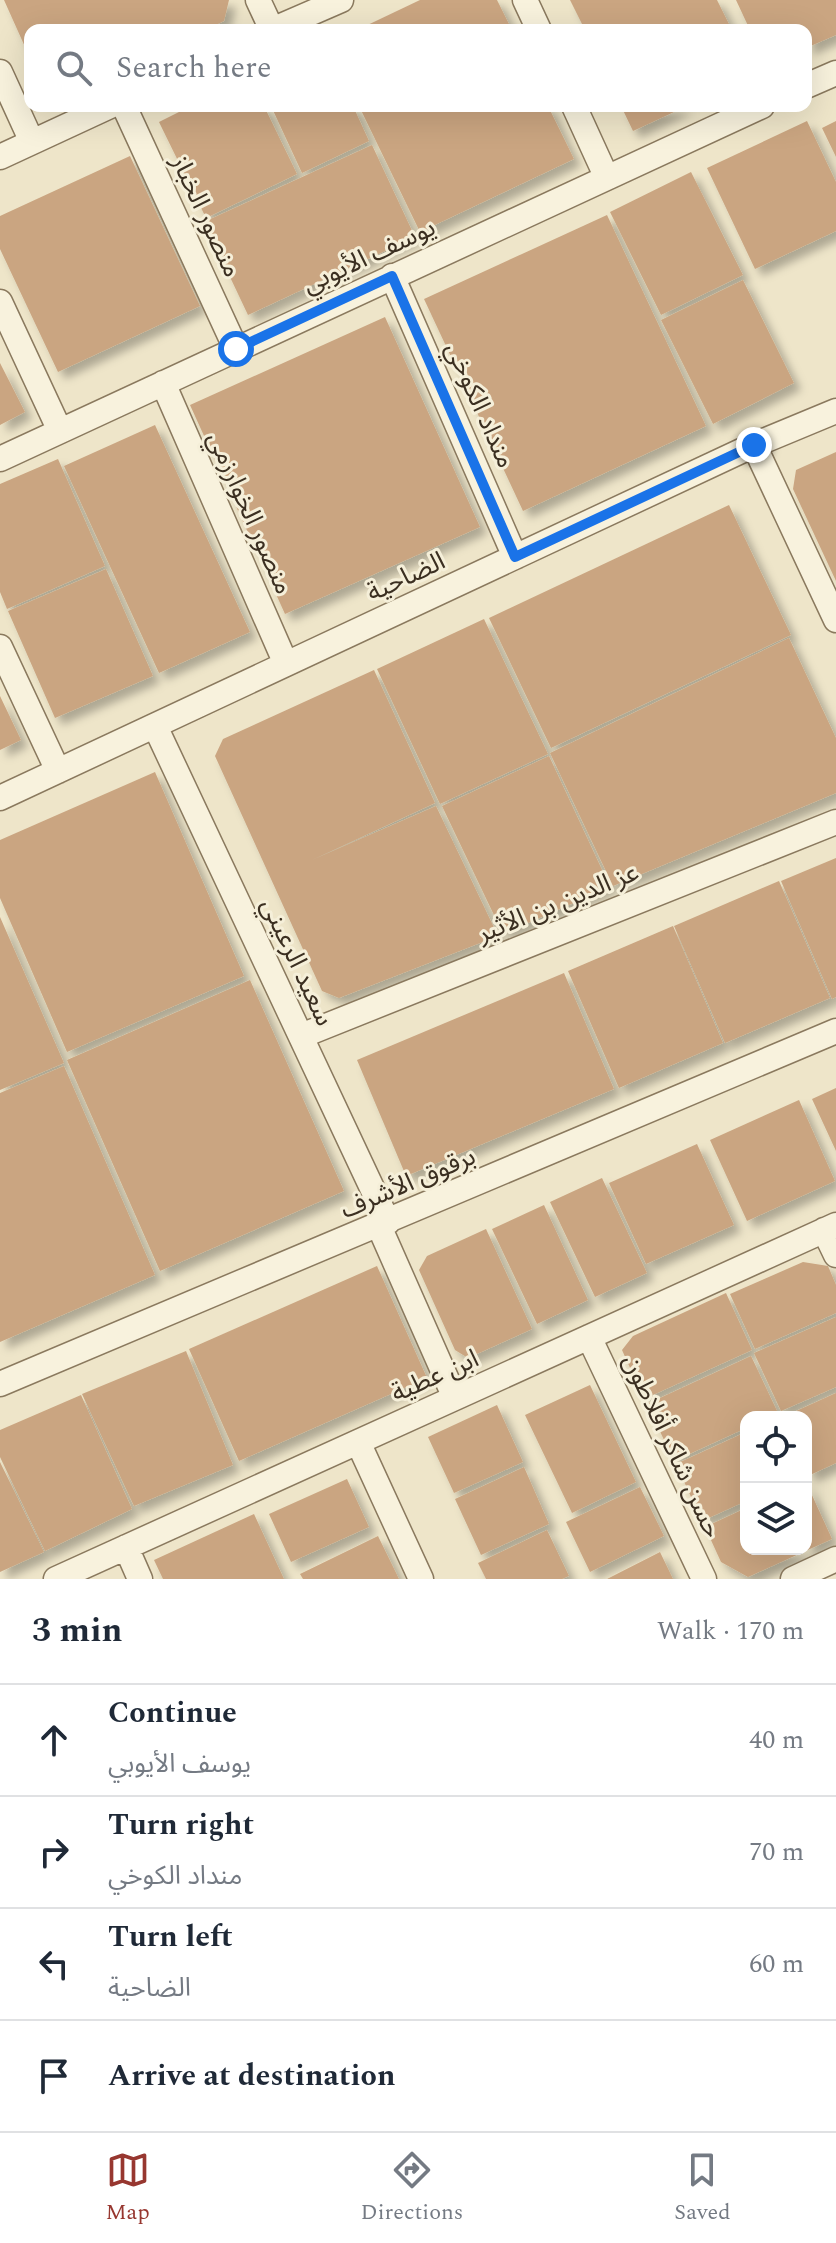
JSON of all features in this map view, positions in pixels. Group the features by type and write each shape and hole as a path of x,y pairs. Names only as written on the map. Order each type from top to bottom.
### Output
{"street":[{"path":"258,0 269,24"},
{"path":"286,24 341,0"},
{"path":"525,0 536,24"},
{"path":"0,72 32,142"},
{"path":"812,83 836,73"},
{"path":"0,157 97,112"},
{"name":"منصور الخباز","path":"127,112 236,349"},
{"path":"577,112 606,176"},
{"name":"يوسف الأيوبي","path":"0,459 749,112"},
{"name":"منداد الكوخي","path":"392,276 515,557"},
{"path":"0,302 60,431"},
{"name":"منصور الخوارزمي","path":"163,383 286,664"},
{"name":"الضاحية","path":"0,798 754,445 836,411"},
{"path":"754,445 836,620"},
{"path":"0,647 58,771"},
{"name":"سعيد الرعيني","path":"155,726 301,1036 455,1398"},
{"name":"عز الدين بن الأثير","path":"301,1036 836,822"},
{"name":"برقوق الأشرف","path":"0,1384 836,1031"},
{"path":"830,1227 836,1255"},
{"name":"ابن عطية","path":"56,1579 830,1227"},
{"name":"حسن شاكر أفلاطون","path":"589,1337 704,1579"},
{"path":"358,1442 421,1579"},
{"path":"126,1547 140,1579"},
{"path":"793,1579 826,1569"}],"building":[{"path":"4,0 229,0 224,21 218,24 24,24 24,45"},
{"path":"420,0 497,0 509,24 370,24"},
{"path":"570,0 717,0 729,24 582,24"},
{"path":"736,0 836,0 836,35 812,45 812,24 747,24"},
{"path":"179,112 267,112 297,174 206,218 159,122"},
{"path":"274,112 356,112 369,141 302,173"},
{"path":"362,112 551,112 574,159 420,232"},
{"path":"624,112 674,112 633,131"},
{"path":"807,121 836,182 836,231 755,269 707,168"},
{"path":"836,121 836,157 822,128"},
{"path":"372,145 415,237 248,315 204,222"},
{"path":"130,156 200,306 58,372 0,249 0,216"},
{"path":"691,172 743,275 661,315 610,212"},
{"path":"607,215 706,426 523,511 424,299"},
{"path":"743,280 794,383 713,424 661,320"},
{"path":"385,317 480,527 285,614 190,405"},
{"path":"0,363 25,412 0,425"},
{"path":"155,425 250,632 159,673 64,466"},
{"path":"836,452 836,581 793,489 796,470"},
{"path":"58,459 105,566 7,609 0,592 0,484"},
{"path":"729,505 791,635 551,748 489,618"},
{"path":"106,569 153,676 55,718 8,611"},
{"path":"484,619 548,754 440,804 377,669"},
{"path":"789,638 836,738 836,793 613,886 550,753"},
{"path":"374,670 435,803 312,860 436,806 498,936 339,998 322,991 215,756 223,739"},
{"path":"0,696 21,740 0,750"},
{"path":"549,756 610,887 503,934 442,806"},
{"path":"155,772 244,976 67,1052 0,898 0,840"},
{"path":"836,858 836,997 832,999 781,881"},
{"path":"779,881 830,998 725,1043 674,926"},
{"path":"0,917 64,1063 0,1090"},
{"path":"673,926 723,1043 619,1088 568,971"},
{"path":"564,973 614,1089 406,1176 357,1060"},
{"path":"250,980 344,1191 160,1271 67,1060"},
{"path":"64,1066 155,1275 0,1342 0,1093"},
{"path":"836,1088 836,1151 812,1099"},
{"path":"799,1100 835,1181 747,1221 710,1140"},
{"path":"697,1144 734,1225 646,1264 609,1183"},
{"path":"602,1178 647,1273 595,1297 550,1202"},
{"path":"544,1205 588,1300 537,1324 492,1229"},
{"path":"486,1229 532,1329 468,1358 455,1350 419,1270 427,1256"},
{"path":"803,1262 828,1266 836,1285 836,1313 755,1349 730,1294"},
{"path":"377,1266 427,1378 239,1461 189,1349"},
{"path":"726,1293 752,1350 644,1399 622,1350 633,1336"},
{"path":"836,1317 836,1387 781,1411 754,1353"},
{"path":"186,1351 233,1465 134,1506 82,1394"},
{"path":"751,1356 777,1411 740,1411 740,1431 674,1461 647,1404"},
{"path":"590,1385 636,1482 572,1513 525,1415"},
{"path":"836,1393 836,1463 812,1474 812,1411 796,1411"},
{"path":"81,1395 132,1509 45,1551 0,1457 0,1430"},
{"path":"497,1405 523,1462 454,1493 428,1437"},
{"path":"740,1435 740,1504 702,1521 676,1464"},
{"path":"0,1462 44,1552 0,1572"},
{"path":"524,1467 549,1524 481,1555 455,1499"},
{"path":"347,1479 369,1527 291,1562 269,1514"},
{"path":"640,1487 664,1536 590,1572 566,1522"},
{"path":"812,1495 832,1539 812,1548"},
{"path":"740,1511 740,1555 797,1555 748,1577 721,1562 705,1527"},
{"path":"254,1514 284,1579 163,1579 154,1560"},
{"path":"547,1530 569,1576 562,1579 486,1579 478,1563"},
{"path":"378,1536 399,1579 303,1579 300,1574"},
{"path":"660,1552 673,1579 607,1579"}],"route":[{"path":"236,349 392,276 515,557 754,445"}]}
